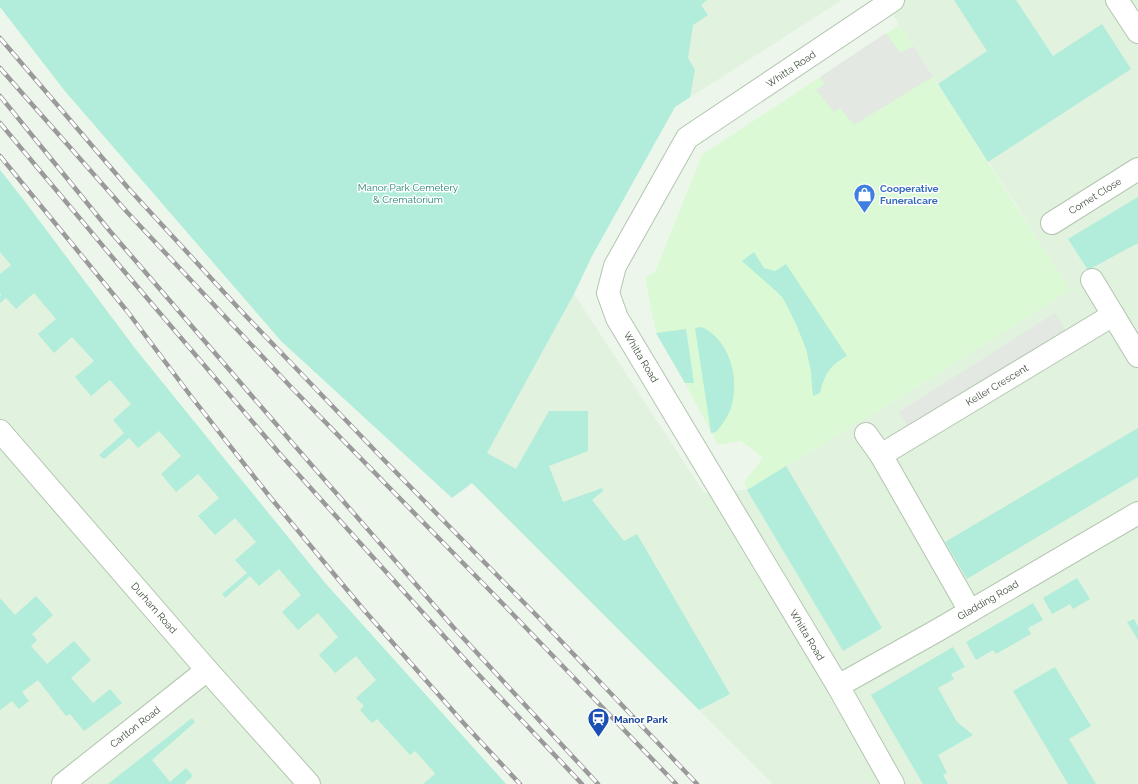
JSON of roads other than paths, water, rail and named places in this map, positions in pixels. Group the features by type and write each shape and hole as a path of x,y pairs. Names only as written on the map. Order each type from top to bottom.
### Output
{"street":[{"name":"Whitta Road","path":"893,0 687,138 615,266 608,293 617,318 838,686 893,784"},
{"path":"1117,0 1138,32"},
{"name":"Comet Close","path":"1052,223 1138,169"},
{"path":"1092,280 1114,314 1138,356"},
{"name":"Keller Crescent","path":"881,456 1114,314"},
{"path":"866,434 881,456 970,611"},
{"name":"Durham Road","path":"2,438 309,784"},
{"name":"Gladding Road","path":"838,686 938,630 1138,513"},
{"name":"Carlton Road","path":"63,784 207,670"}],"railway":[{"path":"0,38 129,189 243,313 541,620 697,784"},
{"path":"0,68 127,212 290,386 676,784"},
{"path":"0,96 109,230 295,446 454,628 598,784"},
{"path":"0,123 280,454 478,674 582,784"},
{"path":"0,156 127,311 190,395 270,497 363,609 468,728 520,784"}],"place":[{"name":"Cooperative Funeralcare","path":"865,214"},
{"name":"Manor Park","path":"598,738"}],"park label":[{"name":"Manor Park Cemetery & Crematorium","path":"408,192"}]}
